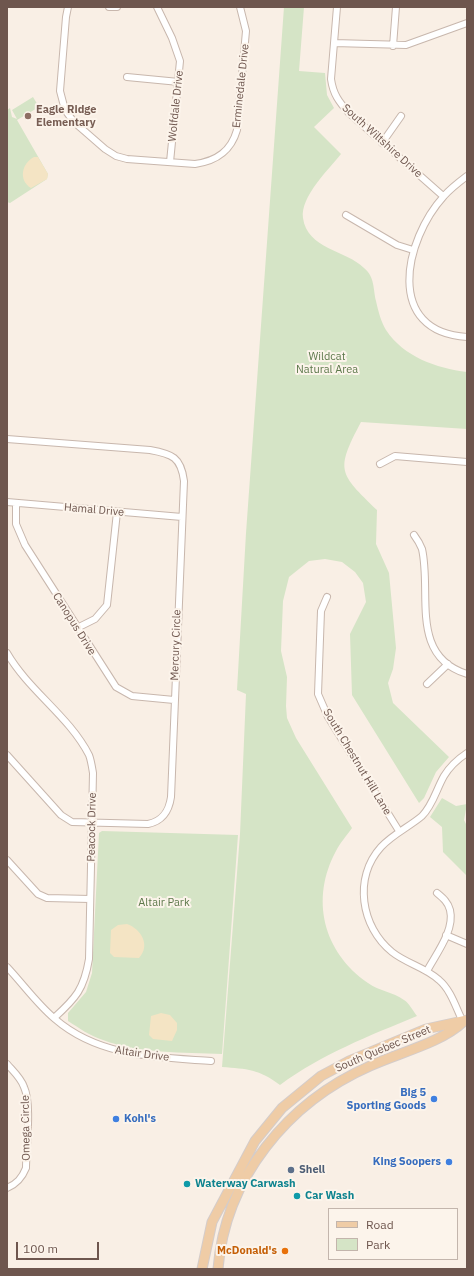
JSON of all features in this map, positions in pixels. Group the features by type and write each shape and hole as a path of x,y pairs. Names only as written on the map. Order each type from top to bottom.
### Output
{"main road":[{"name":"South Quebec Street","path":"202,1269 212,1222 255,1142 282,1108 322,1076 349,1061 426,1029 444,1024 465,1021"},
{"name":"South Quebec Street","path":"218,1269 228,1220 241,1188 261,1153 286,1123 319,1094 337,1082 372,1065 451,1032 465,1021"}],"street":[{"name":"Erminedale Drive","path":"68,7 60,91 65,110 69,116 105,149 116,156 127,159 206,163 219,157 234,141 239,117 246,31 240,7"},
{"path":"109,7 117,7"},
{"name":"Wolfdale Drive","path":"157,7 178,53 180,61 170,162"},
{"name":"South Wiltshire Drive","path":"337,7 331,79 333,91 339,102 382,143 444,196"},
{"path":"393,46 396,7"},
{"path":"334,43 393,46 406,45 467,23"},
{"path":"127,77 179,82"},
{"path":"382,143 401,116"},
{"path":"467,176 444,196 430,216 413,250 409,270 409,285 413,303 418,314 437,330 450,335 467,337"},
{"path":"346,215 398,245 413,250"},
{"name":"Mercury Circle","path":"7,439 150,450 169,453 179,462 183,471 171,797 169,808 164,816 156,822 148,824 93,824 72,822 61,815 7,755"},
{"path":"380,464 395,456 467,462"},
{"name":"Hamal Drive","path":"7,502 182,517"},
{"name":"Canopus Drive","path":"16,503 15,515 19,534 77,628 116,687 132,696 174,700"},
{"path":"77,628 95,619 107,605 117,512"},
{"path":"414,535 422,548 427,625 430,641 438,654 448,664 467,674"},
{"name":"South Chestnut Hill Lane","path":"327,596 321,611 318,694 328,717 399,831"},
{"name":"Peacock Drive","path":"7,653 25,679 74,733 89,756 93,773 89,959 86,977 81,990 54,1018"},
{"path":"427,684 448,664"},
{"path":"465,1021 446,987 427,971 402,958 384,944 372,927 364,903 366,875 371,861 380,847 399,831 422,816 430,807 444,776 454,762 467,753"},
{"path":"7,860 38,894 47,898 90,899"},
{"path":"427,971 446,935 450,923 450,911 447,902 437,892"},
{"path":"446,935 467,944"},
{"name":"Altair Drive","path":"7,966 54,1018 76,1033 110,1049 150,1057 211,1061"},
{"name":"Omega Circle","path":"7,1064 18,1076 24,1086 27,1106 26,1168 23,1176 17,1183 7,1188"}],"green space":[{"name":"Wildcat Natural Area","path":"284,7 304,7 299,71 325,73 327,95 334,108 314,127 341,154 316,184 306,201 303,210 303,218 306,228 319,243 356,262 368,272 372,279 380,316 386,330 393,339 411,354 422,360 444,368 467,372 467,429 361,422 347,451 345,462 345,470 348,479 364,498 377,510 376,544 389,573 396,648 393,669 388,683 393,703 449,757 436,772 424,798 419,803 352,695 350,634 366,602 363,583 355,572 342,562 325,559 309,561 289,577 283,601 281,651 287,677 287,718 296,738 352,828 338,848 328,869 324,888 323,906 325,923 331,940 340,956 353,970 372,986 406,1001 417,1016 364,1038 329,1055 312,1064 280,1085 259,1073 239,1068 222,1067 240,834 246,694 237,690 246,533"},
{"path":"33,97 39,107 17,120 48,174 47,179 10,203 7,202 7,110 10,108 12,117 17,119 12,110"},
{"path":"442,798 456,806 467,804 464,820 467,826 467,876 443,852 442,827 430,817"},
{"name":"Altair Park","path":"102,831 238,835 222,1054 162,1052 117,1045 85,1032 68,1021 68,1013 86,992 92,973 99,833"}],"sand":[{"path":"34,157 38,157 48,174 47,179 31,188 24,181 23,172 24,167"},
{"path":"127,924 132,926 143,938 143,953 139,958 114,957 110,953 111,930 118,925"},
{"path":"161,1013 170,1015 177,1023 177,1030 172,1041 153,1039 149,1035 151,1016"}],"place":[{"name":"Eagle Ridge Elementary","path":"28,116"},
{"name":"Big 5 Sporting Goods","path":"434,1099"},
{"name":"Kohl's","path":"116,1119"},
{"name":"King Soopers","path":"449,1162"},
{"name":"Shell","path":"291,1170"},
{"name":"Waterway Carwash","path":"187,1184"},
{"name":"Car Wash","path":"297,1196"},
{"name":"McDonald's","path":"285,1251"}]}
